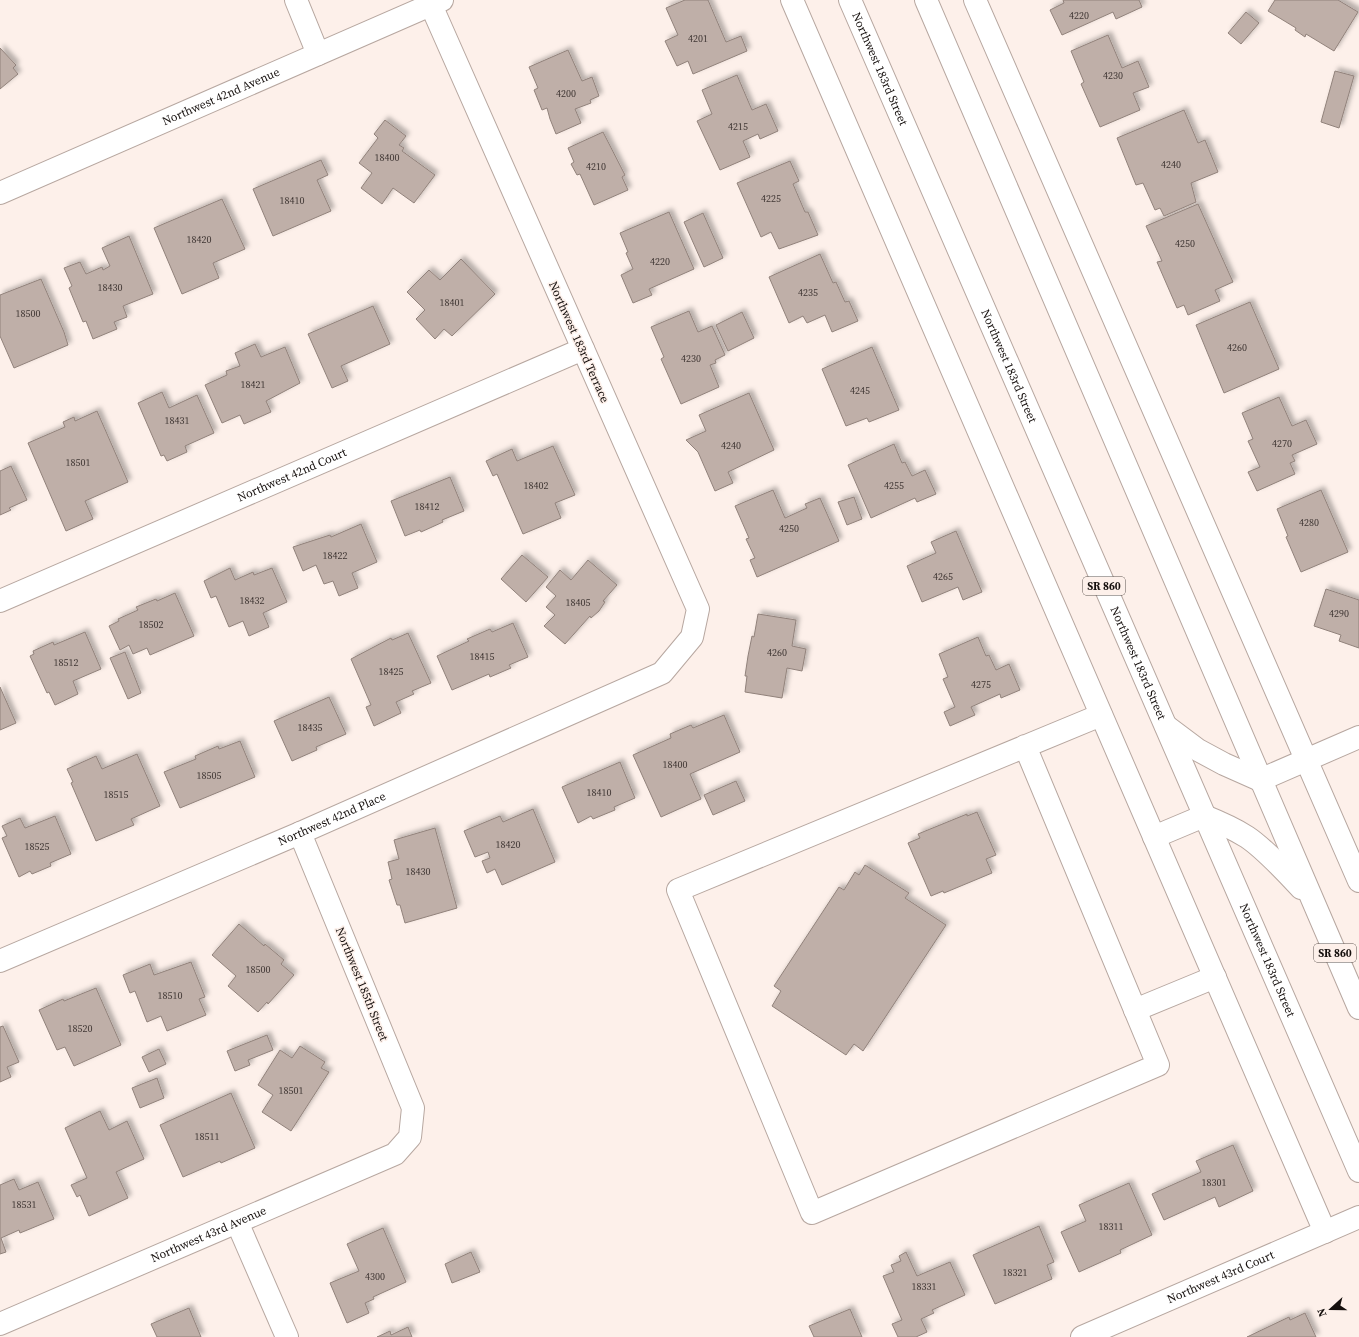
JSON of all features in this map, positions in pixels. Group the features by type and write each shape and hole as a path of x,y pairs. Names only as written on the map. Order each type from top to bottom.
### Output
{"street":[{"path":"296,0 318,54"},
{"path":"792,0 1325,1232"},
{"name":"Northwest 183rd Street","path":"850,0 1359,1171"},
{"name":"SR 860","path":"926,0 1359,1008"},
{"path":"975,0 1359,881"},
{"name":"Northwest 42nd Avenue","path":"0,193 437,2"},
{"name":"Northwest 183rd Terrace","path":"437,2 583,349 698,609 692,637 662,674"},
{"name":"Northwest 42nd Court","path":"0,601 583,349"},
{"name":"Northwest 42nd Place","path":"0,961 300,833 662,674"},
{"path":"1025,746 1158,1065 812,1213 678,890 1025,746 1101,715"},
{"path":"1165,725 1198,750 1224,764 1260,780 1359,737"},
{"path":"1154,837 1204,816 1248,837 1275,861 1311,897"},
{"name":"Northwest 185th Street","path":"300,833 413,1108 410,1137"},
{"path":"1135,1010 1215,977"},
{"name":"Northwest 43rd Avenue","path":"0,1324 395,1154 410,1137"},
{"name":"Northwest 43rd Court","path":"1082,1337 1359,1217"},
{"path":"237,1222 287,1337"}],"building":[{"path":"685,0 708,0 726,42 741,36 747,51 693,74 688,61 677,66 665,41 678,35 666,8"},
{"path":"1063,0 1139,0 1142,7 1116,19 1113,12 1062,35 1050,10 1064,3"},
{"path":"1275,0 1338,0 1358,12 1334,51 1306,34 1305,37 1295,30 1296,28 1268,11"},
{"path":"1246,12 1259,23 1241,44 1228,33"},
{"path":"1108,35 1122,68 1138,61 1149,87 1133,93 1140,110 1100,127 1081,84 1084,82 1071,51"},
{"path":"0,48 16,65 13,68 18,74 0,89"},
{"path":"568,50 582,81 592,77 599,96 590,100 591,103 575,109 581,123 556,134 547,108 542,110 534,90 538,88 529,67"},
{"path":"1335,71 1354,76 1339,128 1321,122"},
{"path":"737,75 752,110 766,104 778,131 760,139 758,134 743,141 750,157 720,170 697,121 712,114 702,90"},
{"path":"1184,110 1198,143 1205,140 1218,172 1191,183 1196,202 1164,216 1160,208 1155,210 1143,183 1136,185 1117,138"},
{"path":"385,120 406,136 399,145 404,148 402,151 435,175 414,203 393,188 382,204 361,188 372,173 359,163 378,138 374,134"},
{"path":"603,132 625,175 622,177 628,190 594,205 580,174 577,175 571,164 574,162 568,148"},
{"path":"321,160 328,175 317,180 331,211 273,236 253,189"},
{"path":"790,161 799,181 793,184 805,212 808,212 818,235 779,249 771,232 761,237 737,183"},
{"path":"222,199 245,249 213,263 219,278 182,294 154,228"},
{"path":"1198,204 1233,282 1215,290 1220,301 1188,315 1184,305 1177,308 1157,262 1162,261 1146,226"},
{"path":"669,212 694,269 649,289 652,295 633,303 621,275 633,269 620,233"},
{"path":"703,213 723,258 704,267 684,222"},
{"path":"129,236 153,294 123,306 127,317 114,322 117,329 93,339 86,321 83,322 69,288 72,286 64,268 80,262 86,274 102,267 103,270 110,266 102,248"},
{"path":"820,254 833,283 836,282 845,302 849,301 858,321 832,332 825,315 807,323 803,316 789,323 769,277"},
{"path":"461,259 495,294 452,336 444,329 435,339 416,319 425,310 407,292 429,270 440,280"},
{"path":"41,279 64,332 68,345 14,368 0,336 0,295"},
{"path":"1250,302 1279,369 1224,393 1196,325"},
{"path":"373,306 390,344 341,366 348,381 332,388 308,334"},
{"path":"689,311 698,332 712,326 725,355 715,360 716,363 710,365 719,387 681,404 661,359 664,357 651,327"},
{"path":"742,312 754,338 728,351 716,325"},
{"path":"255,344 261,357 285,347 300,383 266,401 271,412 244,424 240,415 222,423 205,385 227,375 226,371 240,366 235,353"},
{"path":"872,347 899,410 869,422 867,418 846,426 822,369"},
{"path":"162,392 169,408 197,395 214,433 185,446 187,452 167,461 164,455 161,456 138,403"},
{"path":"749,393 774,450 728,472 733,483 715,491 698,452 686,440 706,431 699,415"},
{"path":"1279,397 1292,426 1306,420 1317,444 1292,455 1295,461 1290,463 1295,474 1257,491 1248,472 1260,467 1248,441 1253,439 1242,413"},
{"path":"97,411 128,482 85,501 93,519 66,531 28,443 65,427 63,422 74,417 75,421"},
{"path":"894,444 902,463 905,462 912,476 925,470 936,494 917,502 915,498 871,518 848,465"},
{"path":"553,446 575,495 555,503 561,518 523,534 497,474 493,476 486,461 512,449 517,461"},
{"path":"11,466 27,500 9,508 11,510 0,515 0,471"},
{"path":"450,477 464,511 442,520 443,522 421,532 420,530 405,536 391,501"},
{"path":"773,490 785,518 807,508 805,504 820,498 839,541 757,577 750,560 755,558 746,539 749,538 735,506"},
{"path":"1321,490 1348,552 1301,572 1286,537 1288,536 1277,509"},
{"path":"854,497 862,519 847,525 838,502"},
{"path":"361,524 377,562 352,573 358,588 339,596 333,581 324,584 316,565 303,571 293,547 330,535 331,537"},
{"path":"956,531 982,592 963,600 958,587 922,602 907,566 936,553 931,542"},
{"path":"522,555 548,577 526,602 501,579"},
{"path":"588,560 617,585 603,601 605,602 599,611 591,618 590,616 565,644 544,626 555,615 546,607 556,596 546,587 560,570 571,580"},
{"path":"230,568 235,580 253,572 254,575 272,568 287,602 263,613 269,627 249,636 243,621 229,627 216,596 211,598 204,581"},
{"path":"1326,589 1359,600 1359,648 1339,641 1341,635 1314,626"},
{"path":"175,593 194,636 150,655 147,648 133,654 129,645 120,650 109,626 119,621 118,619 138,610 136,607 156,599 157,601"},
{"path":"758,614 796,620 792,646 806,649 802,671 787,668 782,698 745,692 747,676 745,676 748,656 752,636 754,637"},
{"path":"513,623 528,657 509,665 511,668 490,677 489,674 452,690 437,656 469,641 467,639 490,629 492,632"},
{"path":"85,632 101,669 73,681 78,694 55,705 49,692 47,693 30,656 34,654 33,651 53,642 54,645"},
{"path":"408,633 431,683 412,691 414,694 396,702 401,713 374,726 366,707 371,705 351,659 391,638 392,640"},
{"path":"978,637 986,656 989,655 996,670 1009,664 1020,690 1001,698 1000,694 971,707 975,715 950,726 944,712 955,707 943,679 948,677 939,654"},
{"path":"125,652 141,693 128,699 110,658"},
{"path":"0,687 16,723 0,730"},
{"path":"329,697 346,734 316,747 317,750 292,761 274,721"},
{"path":"724,715 740,752 690,774 701,799 661,817 633,755 671,738 670,734 691,725 693,728"},
{"path":"240,741 255,777 180,808 164,772 196,759 195,756 218,746 219,749"},
{"path":"137,754 160,806 131,819 134,825 96,841 71,783 73,782 67,769 96,756 102,769"},
{"path":"620,762 635,798 614,807 615,810 593,819 591,816 578,823 562,787"},
{"path":"736,781 745,801 713,815 704,795"},
{"path":"533,809 555,862 502,885 495,869 487,873 482,861 490,858 488,852 475,857 464,831 500,816 503,822"},
{"path":"977,812 996,855 986,859 992,873 944,893 943,891 931,896 908,843 920,838 918,834 967,814 967,816"},
{"path":"55,816 71,854 50,863 51,866 32,874 30,871 19,877 2,838 7,836 2,826 20,818 25,828"},
{"path":"435,828 457,908 405,923 400,905 397,905 389,880 392,879 388,862 399,859 394,840"},
{"path":"865,865 909,893 905,898 946,925 863,1051 854,1044 846,1055 772,1006 781,991 774,986 839,887 844,890 855,872 859,875"},
{"path":"239,924 264,946 265,944 284,960 281,964 294,975 268,1004 267,1002 258,1012 228,986 236,976 212,955"},
{"path":"191,962 205,997 199,999 206,1015 167,1031 161,1016 147,1022 135,991 130,993 123,975 150,964 154,975"},
{"path":"96,988 121,1045 74,1066 65,1047 57,1050 39,1010 63,999 64,1001"},
{"path":"3,1026 19,1062 7,1067 11,1077 0,1082 0,1027"},
{"path":"267,1035 273,1050 248,1060 250,1065 235,1071 227,1051"},
{"path":"300,1046 325,1062 321,1068 329,1072 291,1131 262,1112 273,1095 258,1085 280,1050 292,1058"},
{"path":"159,1049 166,1064 149,1072 142,1057"},
{"path":"157,1078 164,1098 140,1108 132,1088"},
{"path":"231,1093 255,1148 221,1163 220,1161 183,1177 160,1125"},
{"path":"100,1111 109,1130 127,1121 144,1159 116,1172 128,1198 89,1216 80,1195 77,1197 71,1185 87,1178 65,1128"},
{"path":"1233,1145 1253,1191 1219,1207 1215,1197 1164,1220 1152,1194 1201,1172 1196,1161"},
{"path":"14,1179 19,1190 38,1182 54,1219 20,1233 19,1230 1,1238 6,1252 0,1254 0,1185"},
{"path":"1129,1183 1152,1235 1120,1250 1121,1253 1079,1272 1061,1232 1086,1221 1079,1205"},
{"path":"1039,1226 1054,1262 1047,1265 1052,1279 995,1304 973,1255"},
{"path":"383,1228 406,1282 373,1297 374,1299 365,1303 369,1313 347,1323 330,1283 359,1271 347,1244"},
{"path":"471,1252 480,1272 452,1283 445,1264"},
{"path":"906,1252 917,1276 950,1262 965,1295 932,1310 934,1313 921,1319 927,1332 916,1337 898,1337 892,1324 902,1320 883,1276 894,1272 891,1265 901,1261 899,1256"},
{"path":"189,1308 201,1337 157,1337 151,1324"},
{"path":"850,1309 862,1337 814,1337 809,1326"},
{"path":"1305,1313 1316,1337 1247,1337 1289,1317 1290,1320"},
{"path":"408,1327 412,1337 377,1337 390,1331 391,1335"}]}
